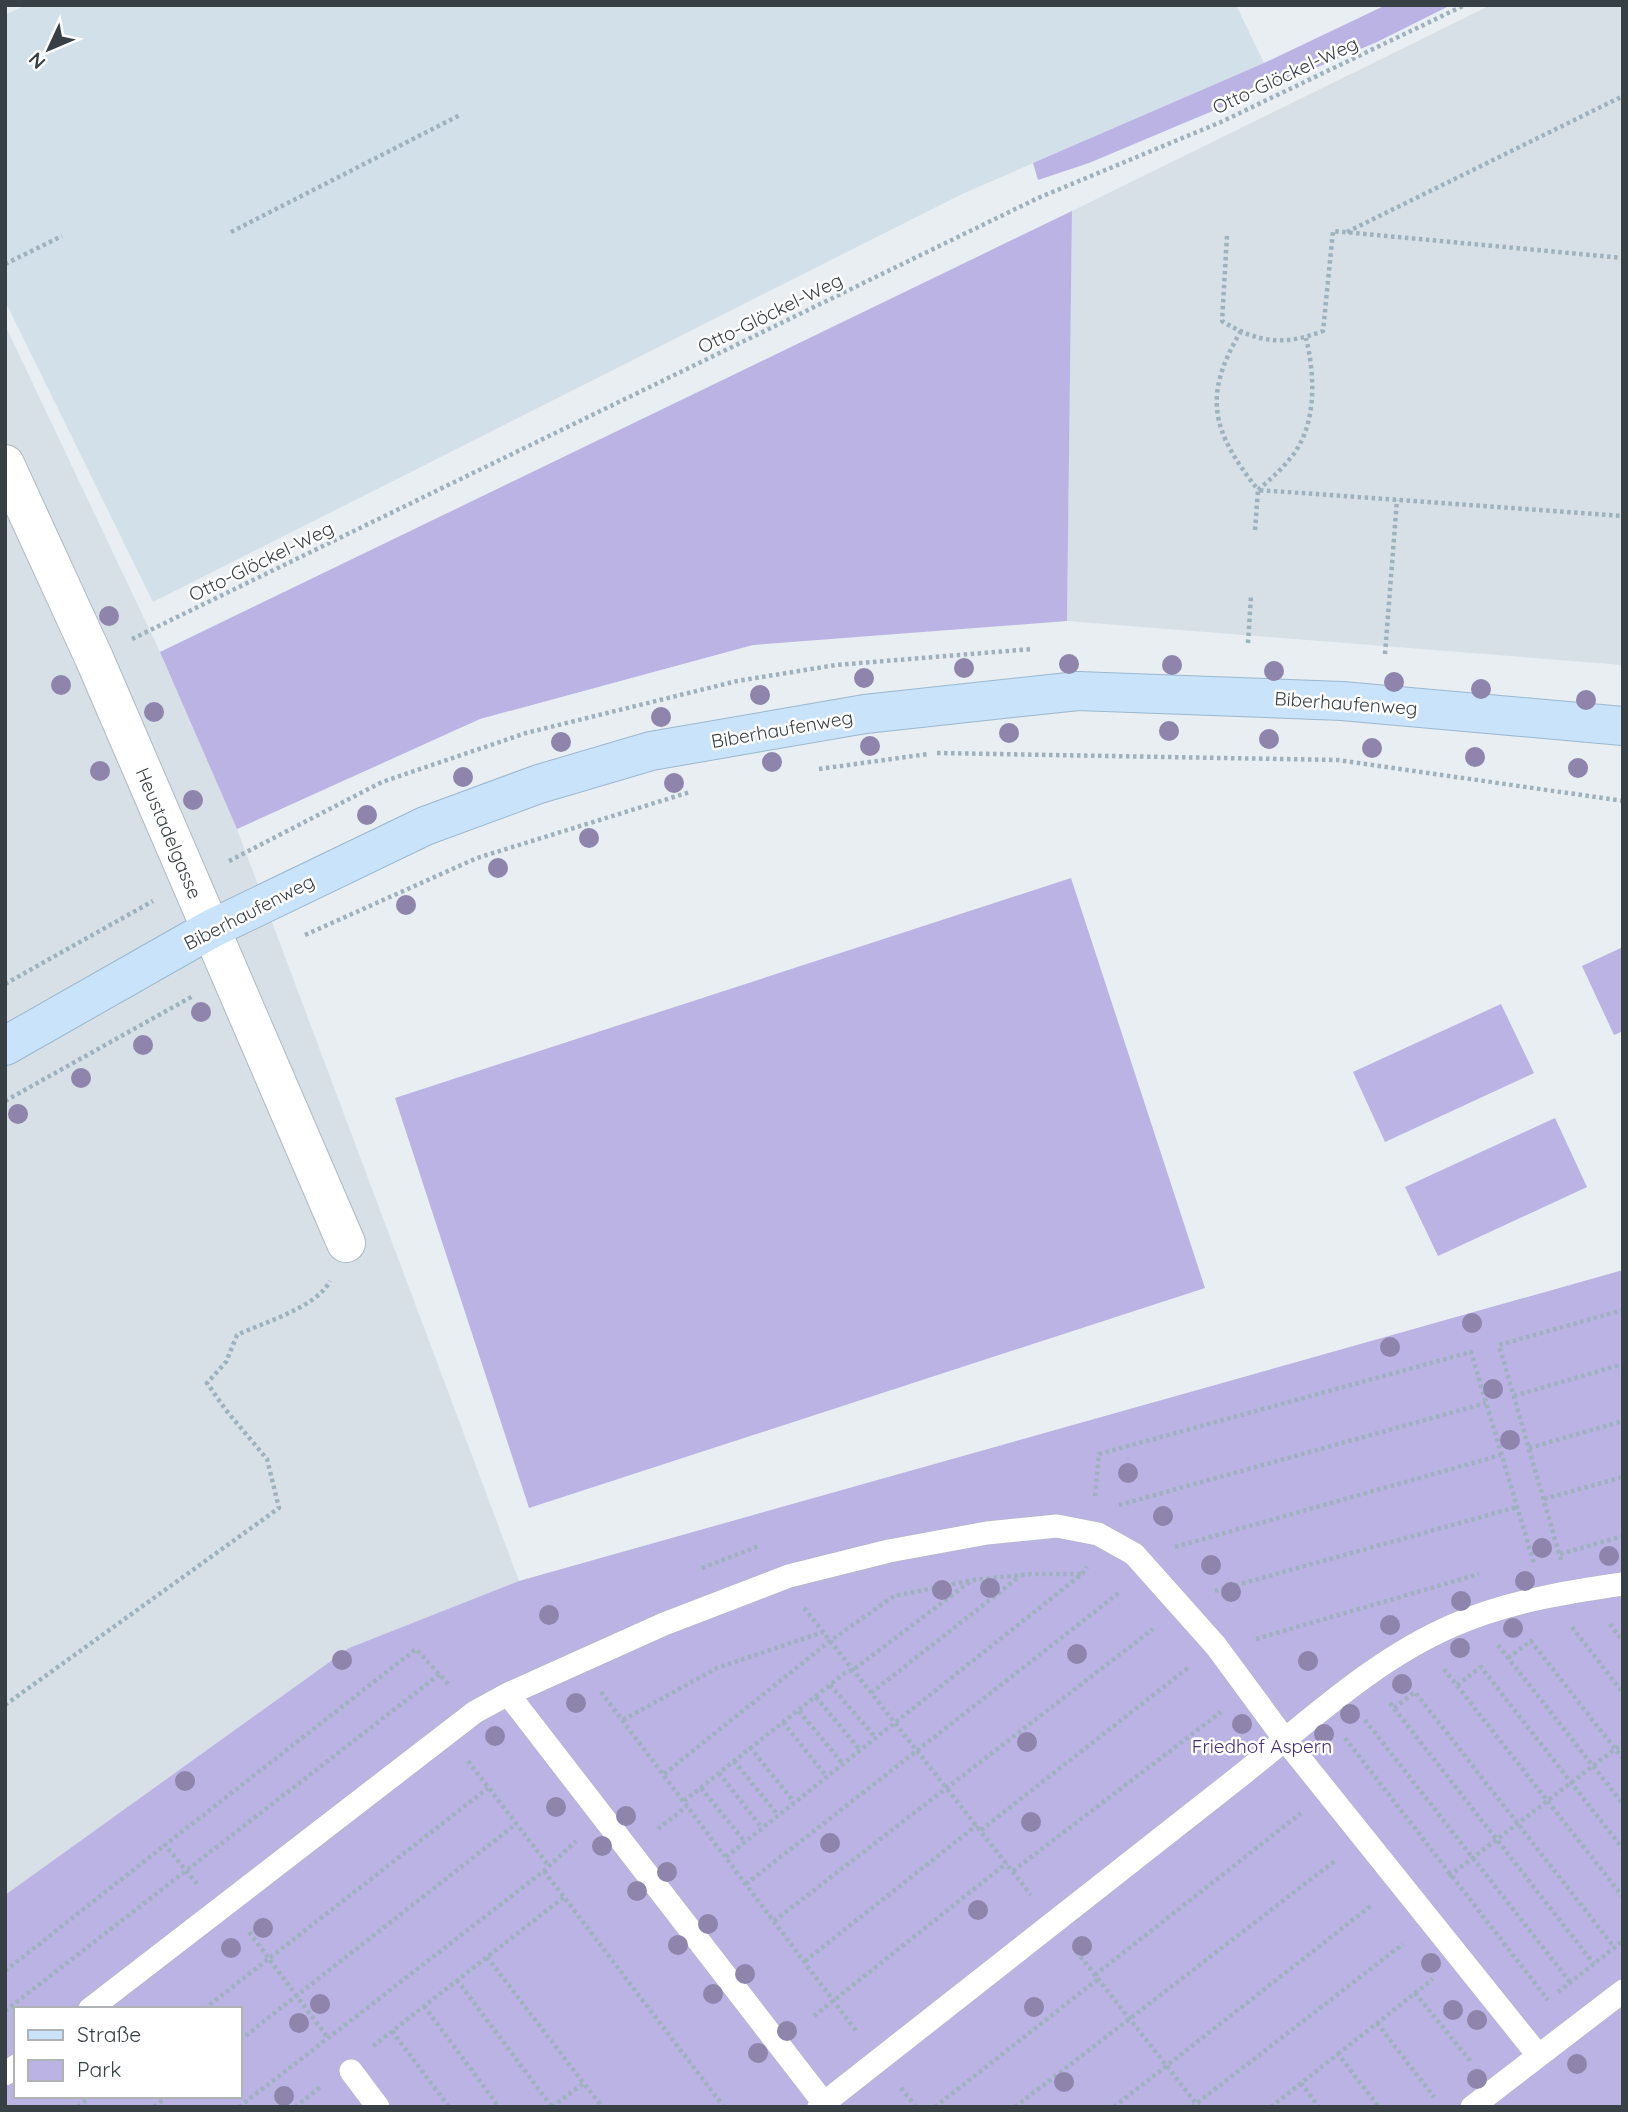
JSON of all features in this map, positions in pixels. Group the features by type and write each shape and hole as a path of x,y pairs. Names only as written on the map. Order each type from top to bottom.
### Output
{"main road":[{"name":"Biberhaufenweg","path":"5,1046 211,929 425,826 539,785 651,751 865,714 1078,691 1342,701 1623,726"}],"street":[{"name":"Heustadelgasse","path":"5,464 94,658 346,1243"}],"lane":[{"path":"93,2007 475,1712 508,1694 664,1624 789,1576 889,1551 987,1533 1057,1526 1100,1535 1134,1554 1149,1569 1221,1654 1286,1741 1538,2055"},
{"path":"508,1694 823,2105 1368,1675 1423,1641 1476,1617 1554,1596 1623,1584"},
{"path":"1472,2107 1623,1991"},
{"path":"351,2071 378,2107"}],"path":[{"name":"Otto-Glöckel-Weg","path":"94,658 1038,198 1221,122 1465,5"},
{"path":"1347,232 1623,96"},
{"path":"231,232 460,115"},
{"path":"1227,236 1222,321 1241,331 1277,341 1298,340 1324,331 1333,231 1623,258"},
{"path":"5,264 62,236"},
{"path":"1241,331 1223,367 1216,393 1217,420 1226,443 1258,490 1255,530"},
{"path":"1258,490 1294,453 1310,414 1312,385 1306,338"},
{"path":"1258,490 1623,516"},
{"path":"1385,654 1398,500"},
{"path":"1248,643 1251,596"},
{"path":"808,771 937,753 1338,760 1623,801"},
{"path":"302,937 477,858 700,790"},
{"path":"5,984 140,908"},
{"path":"5,1101 198,994"},
{"path":"5,1705 279,1508 267,1459 207,1383 226,1362 237,1335 324,1293 334,1273 338,1255 346,1243"},
{"path":"1554,1596 1560,1554 1499,1345 1623,1310"},
{"path":"726,1857 1082,1574 1100,1535 1099,1454 1471,1352 1533,1560 1554,1596 1623,1693"},
{"path":"1514,1396 1623,1364"},
{"path":"1111,1507 1486,1403"},
{"path":"1529,1448 1623,1421"},
{"path":"1170,1549 1502,1455"},
{"path":"1544,1499 1623,1477"},
{"path":"1215,1591 1517,1507"},
{"path":"1560,1554 1623,1536"},
{"path":"1520,1563 1533,1560"},
{"path":"746,1884 1149,1569"},
{"path":"804,1961 979,1828 1221,1654 1252,1640 1483,1573"},
{"path":"664,1774 830,1641 894,1596 973,1580 1021,1575 1082,1574"},
{"path":"872,1693 1021,1575"},
{"path":"789,1576 798,1601 1167,2065 1196,2106 1431,1922"},
{"path":"684,1801 846,1672 853,1670 973,1580"},
{"path":"774,1921 1181,1607"},
{"path":"1476,1617 1623,1804"},
{"path":"1610,1624 1623,1641"},
{"path":"623,1720 717,1668 822,1632"},
{"path":"1423,1641 1623,1897"},
{"path":"1508,1658 1531,1641 1623,1759"},
{"path":"5,1971 416,1650 475,1712"},
{"path":"579,1663 916,2107"},
{"path":"1457,1685 1481,1667 1623,1849"},
{"path":"5,2011 440,1674"},
{"path":"1368,1675 1594,1964"},
{"path":"830,1685 876,1738"},
{"path":"1013,1871 1249,1690"},
{"path":"1394,1708 1415,1692 1614,1947"},
{"path":"816,1697 860,1750"},
{"path":"1324,1710 1548,2000"},
{"path":"799,1711 844,1764"},
{"path":"1362,1716 1570,1982"},
{"path":"783,1722 827,1777"},
{"path":"446,1734 549,1866"},
{"path":"1415,1902 1623,1743"},
{"path":"750,1747 794,1802"},
{"path":"734,1761 778,1815"},
{"path":"719,1773 762,1828"},
{"path":"207,2007 488,1788"},
{"path":"701,1788 745,1842"},
{"path":"935,2107 1328,1793"},
{"path":"239,2107 544,1871 562,1852 604,1818"},
{"path":"242,2038 516,1825"},
{"path":"1015,2107 1364,1838"},
{"path":"165,1845 269,1958 328,2038"},
{"path":"814,2017 1007,1863"},
{"path":"544,1871 724,2107"},
{"path":"1114,2107 1400,1883"},
{"path":"365,2052 564,1897"},
{"path":"1514,2026 1623,1941"},
{"path":"487,1957 601,2107"},
{"path":"1271,2107 1459,1958"},
{"path":"457,1980 552,2107 583,2083"},
{"path":"1415,1993 1473,2064"},
{"path":"424,2006 499,2107"},
{"path":"1377,2023 1434,2097"},
{"path":"392,2031 449,2107"},
{"path":"1338,2054 1379,2107"},
{"path":"297,2106 327,2081"},
{"path":"1301,2083 1319,2107"}],"shaded area":[{"path":"26,5 1236,5 1264,63 962,194 153,602 5,301 5,15"},
{"path":"1491,5 1623,5 1623,665 1067,621 1072,211"},
{"path":"5,325 160,652 237,829 519,1581 349,1648 5,1895"}],"green space":[{"path":"1386,5 1451,5 1377,42 1089,163 1038,180 1033,163 1264,63"},
{"path":"1072,211 1067,621 753,645 480,719 237,829 160,652"},
{"path":"1071,878 1205,1288 529,1508 395,1098"},
{"path":"1623,947 1623,1031 1614,1035 1582,966"},
{"path":"1501,1004 1534,1073 1385,1142 1353,1072"},
{"path":"1555,1118 1587,1187 1438,1256 1405,1187"},
{"name":"Friedhof Aspern","path":"1623,1270 1623,2107 5,2107 5,1895 349,1648 519,1581"}]}
